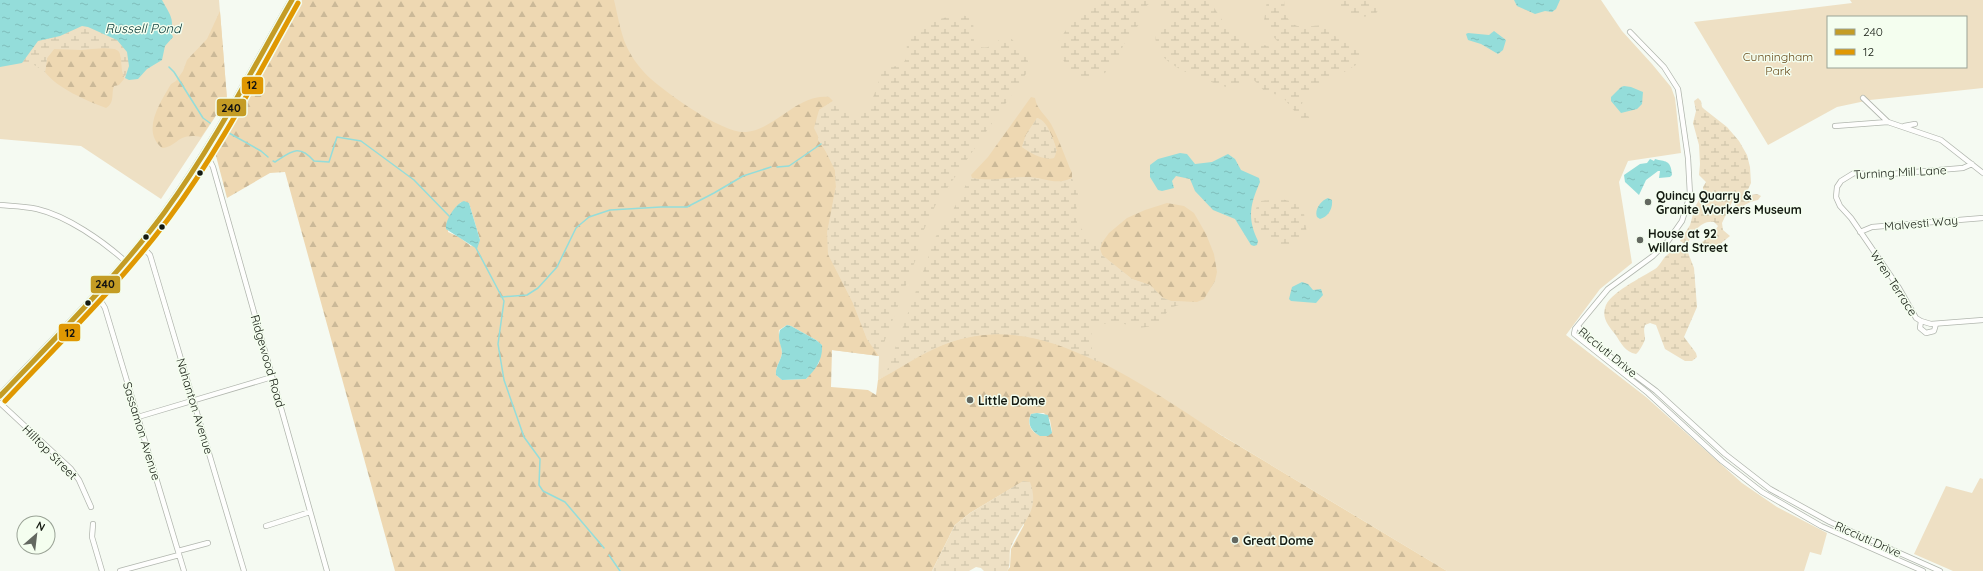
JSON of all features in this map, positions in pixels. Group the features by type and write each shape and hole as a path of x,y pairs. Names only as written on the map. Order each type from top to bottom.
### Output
{"main road":[{"path":"0,396 125,261 166,211 202,155 292,0"}],"street":[{"path":"1578,326 1608,289 1653,256 1668,241 1682,221 1690,195 1688,158 1678,90 1664,67 1630,32"},
{"path":"1863,98 1888,122"},
{"path":"1835,126 1888,122 1903,126 1941,140 1983,173"},
{"path":"1903,126 1915,124"},
{"name":"Ridgewood Road","path":"202,155 210,161 213,167 327,571"},
{"name":"Turning Mill Lane","path":"1860,232 1837,200 1837,187 1840,181 1848,175 1857,172 1874,175 1963,168 1972,164"},
{"path":"0,205 33,208 52,214 98,239 125,261"},
{"name":"Malvesti Way","path":"1860,232 1872,227 1983,218"},
{"name":"Wren Terrace","path":"1860,232 1901,291 1912,312 1921,322 1936,324 1983,320"},
{"name":"Nahanton Avenue","path":"140,244 150,255 244,571"},
{"name":"Sassamon Avenue","path":"96,293 105,308 184,571"},
{"path":"1921,322 1920,328 1926,334 1934,331 1936,324"},
{"name":"Ricciuti Drive","path":"1922,571 1821,526 1756,488 1722,461 1648,393 1576,337 1574,332 1578,326 1587,339 1656,391 1731,460 1770,489 1830,522 1940,571"},
{"path":"138,417 272,377"},
{"name":"Hilltop Street","path":"0,403 71,469 79,480 91,507"},
{"path":"266,526 310,512"},
{"path":"93,524 92,540 102,571"},
{"path":"120,571 208,543"}],"green space":[{"path":"0,0 219,0 227,99 161,199 81,146 0,139"},
{"path":"302,0 614,0 624,41 642,70 659,86 682,103 724,127 736,131 746,132 767,125 807,100 818,97 829,97 833,101 819,110 818,140 827,153 835,170 836,187 833,201 828,254 853,303 867,339 879,356 832,350 831,387 868,390 876,395 878,380 934,349 948,343 978,335 996,334 1027,337 1058,345 1089,357 1149,389 1231,441 1447,571 1007,571 1010,567 1011,549 1024,525 1024,481 970,513 955,525 932,571 395,571 285,172 270,173 227,198 215,152","holes":["461,202 469,203 480,240 471,246 459,237 448,232 450,217","787,325 791,326 822,345 819,363 806,379 782,380 776,375 776,369 782,353 779,330","1044,413 1050,420 1052,432 1047,435 1034,432 1031,428 1029,419 1031,414"]},
{"path":"405,0 1601,0 1622,31 1671,87 1675,98 1681,153 1628,161 1619,182 1632,263 1600,289 1566,335 1646,397 1742,483 1777,507 1827,533 1821,555 1810,552 1804,571 1447,571 1134,381 897,370 878,380 879,356 832,350"},
{"path":"1113,0 1209,0 1230,32 1240,38 1271,47 1277,46 1279,43 1270,33 1264,21 1267,0 1284,0 1287,17 1294,25 1306,27 1323,25 1331,34 1359,48 1363,56 1356,65 1304,96 1302,104 1311,121 1309,125 1305,124 1281,95 1266,93 1255,81 1251,79 1245,80 1232,89 1181,70 1169,62 1160,52 1156,42 1158,29 1169,26 1173,17 1165,9 1156,5 1149,4 1145,7 1141,16 1141,22 1125,42 1118,57 1105,73 1080,78 1071,74 1057,49 1058,42 1072,21 1087,9 1102,2"},
{"path":"1329,0 1381,0 1381,6 1375,15 1362,17 1345,12 1329,2"},
{"name":"Cunningham Park","path":"1850,0 1983,0 1983,88 1870,100 1837,107 1768,145 1694,22 1852,3"},
{"path":"220,11 227,99 201,137 187,136 167,147 162,148 156,141 153,134 154,117 171,84 176,81 183,71 187,60 207,39"},
{"path":"959,15 973,17 974,43 978,46 990,46 1004,36 1009,36 1026,55 1030,68 935,206 921,236 917,256 879,356 867,339 853,303 828,254 827,232 836,187 835,170 814,128 819,110 833,101 851,114 859,113 865,109 873,97 884,68 899,65 906,59 907,42 911,34 927,23"},
{"path":"82,26 103,32 117,40 122,45 129,57 125,78 122,72 120,53 118,50 112,48 54,49 47,58 45,72 31,63 22,63 38,41 60,36"},
{"path":"103,48 115,49 120,52 124,79 119,85 114,86 111,104 106,108 65,89 50,78 45,72 47,58 54,49 81,50"},
{"path":"1031,97 1035,98 1039,109 1054,130 1072,173 1072,178 1055,181 1033,177 992,180 971,178 971,175 988,157","holes":["1037,118 1048,127 1057,151 1033,153 1022,147 1026,135"]},
{"path":"1698,98 1704,109 1727,127 1739,141 1747,155 1750,167 1751,183 1745,196 1757,194 1761,196 1758,200 1743,206 1736,213 1733,211 1737,200 1733,200 1722,223 1723,230 1730,236 1710,252 1702,246 1702,242 1712,235 1718,226 1714,222 1701,225 1691,236 1687,245 1680,241 1690,225 1695,207 1703,193 1703,187 1706,182 1699,175 1699,145 1693,123 1696,111 1694,101"},
{"path":"1037,118 1047,127 1053,138 1056,148 1054,158 1050,159 1033,154 1022,147 1026,135"},
{"path":"971,175 972,178 979,179 1027,177 1057,182 1064,182 1072,178 1078,194 1076,214 1077,223 1087,236 1102,242 1100,249 1102,255 1132,279 1150,285 1163,298 1171,301 1188,302 1170,308 1160,322 1154,326 1139,328 1117,322 1095,325 1091,335 1091,344 1098,362 1055,344 1014,335 993,334 951,342 922,354 885,376 936,236 949,218"},
{"path":"1281,199 1303,207 1307,234 1293,245 1283,245 1269,240 1259,232 1254,221 1256,208 1260,201"},
{"path":"1167,203 1184,206 1194,213 1206,234 1214,254 1217,272 1215,281 1204,299 1197,302 1171,301 1163,298 1150,285 1132,279 1102,255 1100,249 1101,244 1109,233 1127,218"},
{"path":"1682,246 1687,250 1694,268 1697,307 1684,337 1696,353 1697,357 1692,361 1685,361 1665,349 1656,325 1650,323 1645,325 1645,339 1639,351 1636,354 1632,353 1624,347 1607,322 1604,316 1605,308 1612,297 1619,291 1657,268 1665,257"},
{"path":"1980,478 1983,479 1983,571 1953,571 1914,554 1946,486 1972,493"},
{"path":"1023,481 1030,482 1033,493 1033,502 1028,516 1011,547 1007,571 984,571 981,568 976,567 969,571 932,571 955,525 970,513"}],"water":[{"name":"Russell Pond","path":"0,0 162,0 172,22 170,30 173,37 165,46 162,60 147,69 138,79 129,80 125,78 129,66 127,52 117,40 88,27 82,26 60,36 38,41 22,63 0,67"},
{"path":"1514,0 1560,0 1556,9 1552,12 1545,11 1535,14 1517,6"},
{"path":"1494,31 1506,40 1503,50 1498,54 1481,44 1468,40 1466,34 1489,35"},
{"path":"1624,86 1643,92 1642,104 1637,109 1621,113 1611,101 1611,97"},
{"path":"1180,153 1187,154 1195,164 1212,162 1228,154 1235,159 1241,170 1259,178 1260,182 1251,212 1252,225 1258,241 1257,245 1251,245 1235,219 1213,210 1195,191 1190,179 1176,176 1172,181 1174,188 1162,191 1158,190 1150,177 1150,165 1158,159"},
{"path":"1650,159 1654,161 1655,159 1667,162 1670,166 1672,175 1670,177 1659,178 1660,171 1658,171 1646,180 1639,195 1625,182 1624,175 1640,164 1647,163"},
{"path":"1328,198 1332,200 1331,209 1328,214 1320,219 1316,214 1317,208"},
{"path":"464,201 469,203 480,240 477,249 446,229 447,221 452,212 461,202"},
{"path":"1302,282 1308,284 1313,290 1321,289 1323,295 1316,303 1291,301 1289,299 1292,287"},
{"path":"787,325 816,340 822,345 818,364 806,379 782,380 776,375 776,369 782,353 779,340 780,330"},
{"path":"1037,413 1048,415 1052,433 1048,436 1040,436 1034,432 1031,427 1029,421 1031,414"}],"waterway":[{"path":"169,67 174,72 203,118 210,123"},
{"path":"229,133 261,151 268,157"},
{"path":"273,161 275,162 291,152 300,151 304,152 314,161 329,162 337,137 361,141 414,180 450,217"},
{"path":"777,167 789,166 821,144"},
{"path":"501,297 527,295 538,288 557,267 576,228 589,217 610,210 687,207 743,176 771,167"},
{"path":"476,248 504,301 498,344 504,380 524,437 540,459 539,485 543,491 565,502 604,548"},
{"path":"609,555 620,571"}],"transit line":[{"name":"240","path":"0,396 64,330 126,261 164,213 199,162 292,0"},
{"name":"12","path":"5,401 131,266 169,218 221,140 298,3"}],"place":[{"name":"Quincy Quarry & Granite Workers Museum","path":"1648,202"},
{"name":"House at 92 Willard Street","path":"1640,240"},
{"name":"Little Dome","path":"970,400"},
{"name":"Great Dome","path":"1235,540"}]}
